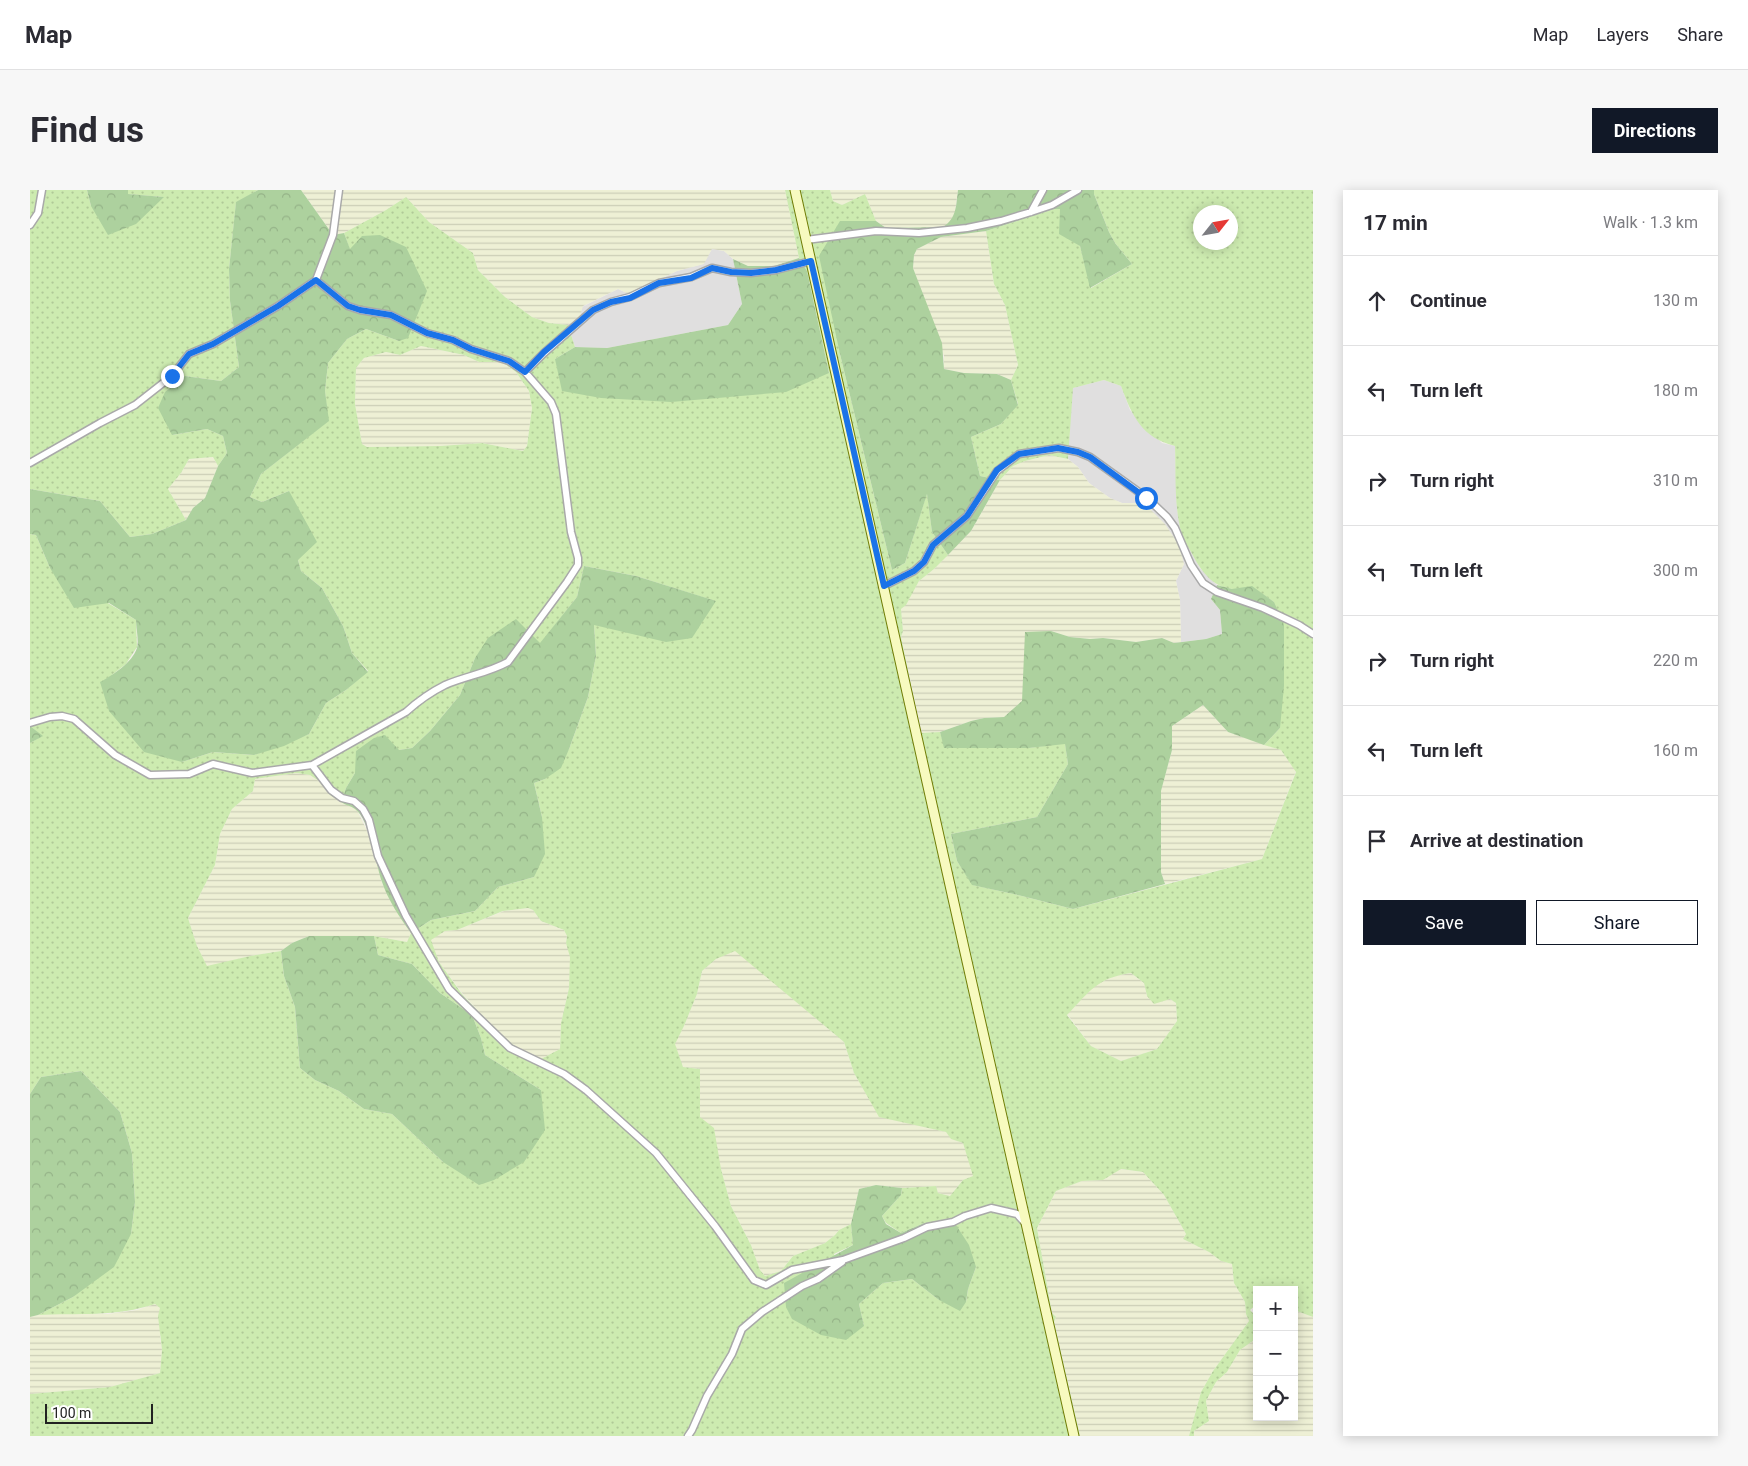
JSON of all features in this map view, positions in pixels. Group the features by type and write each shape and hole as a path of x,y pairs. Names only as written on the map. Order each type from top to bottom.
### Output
{"street":[{"path":"30,225 38,213 42,190"},
{"path":"30,463 100,422 135,405 172,376 189,354 213,344 270,311 316,280 333,235 339,190"},
{"path":"795,190 884,586 942,857 1074,1436"},
{"path":"1031,212 1043,190"},
{"path":"806,240 876,231 919,233 967,228 1002,221 1031,212 1052,204 1078,190"},
{"path":"525,372 544,352 593,310 611,302 630,298 659,283 691,278 712,268 731,272 751,273 776,270 811,261"},
{"path":"30,723 56,716 74,719 115,755 150,776 189,774 213,764 252,773 312,765 406,712 416,703 445,686 508,662 578,565 571,532 556,414 551,402 525,372 509,361 471,349 453,340 427,333 391,315 348,306 316,280"},
{"path":"884,586 914,571 924,562 933,545 967,516 997,470 1019,454 1058,448 1078,452 1090,457 1146,498 1167,517 1202,583 1217,592 1263,608 1299,625 1313,634"},
{"path":"312,765 331,790 342,798 354,801 363,809 369,820 378,856 406,916 449,989 510,1048 564,1074 586,1090 656,1153 715,1226 754,1280 766,1285 792,1270 843,1260 904,1238 927,1227 953,1222 991,1208 1017,1214 1026,1224"},
{"path":"688,1436 707,1396 732,1354 742,1328 762,1312 802,1286 818,1279 843,1260"}],"shaded area":[{"path":"712,249 724,251 733,259 742,304 728,325 607,348 575,347 568,325 580,316 582,307 618,289 629,294 677,271 703,264"},
{"path":"1104,380 1121,386 1130,410 1162,443 1175,446 1177,509 1181,533 1200,568 1217,585 1211,599 1220,610 1222,634 1206,639 1181,642 1180,600 1176,581 1184,564 1141,503 1122,503 1110,498 1089,483 1078,467 1068,459 1072,388"}],"green space":[{"path":"30,190 87,190 91,206 163,197 127,194 128,190 258,190 236,203 229,269 230,301 239,367 221,381 185,376 172,435 207,429 223,436 227,453 218,466 213,457 189,459 168,489 186,520 152,534 130,537 100,501 30,489"},
{"path":"87,190 128,190 128,194 164,197 136,224 108,235 91,206"},
{"path":"258,190 301,190 333,235 344,233 350,249 362,236 380,235 406,247 427,291 408,338 399,341 366,329 347,339 328,363 325,391 329,421 261,474 250,497 262,502 289,491 317,542 298,560 301,571 322,588 343,626 352,653 368,672 326,703 309,734 284,746 254,755 213,752 182,762 144,752 109,711 100,682 122,668 135,653 138,641 136,620 109,603 74,608 50,568 36,535 30,534 30,489 100,501 130,537 152,534 186,520 193,508 205,498 218,466 227,453 223,436 207,429 172,435 158,408 165,392 185,376 221,381 239,367 230,301 229,269 236,202"},
{"path":"301,190 785,190 799,258 774,266 748,266 733,259 724,251 712,249 704,264 677,271 629,294 618,289 583,306 580,316 568,325 549,323 532,317 505,297 478,270 473,253 429,222 406,197 344,233 333,235"},
{"path":"785,190 830,190 833,201 842,205 865,194 876,221 840,221 840,354 892,570 905,563 927,493 932,532 948,555 919,581 906,605 901,609 903,631 901,637 921,733 940,732 945,748 1029,748 1065,743 1068,764 1037,817 951,834 957,861 973,885 1073,909 1262,859 1296,772 1281,750 1264,745 1280,728 1274,602 1252,587 1231,589 1222,587 1208,577 1196,562 1184,540 1179,521 1176,500 1175,446 1154,437 1146,431 1129,407 1121,386 1104,380 1073,388 1068,459 1049,455 1025,461 1013,466 1000,480 980,476 971,437 1001,424 1018,404 1011,380 1018,365 1005,305 994,284 986,231 1054,209 1061,209 1080,246 1091,288 1132,264 1115,243 1109,232 1094,190 1313,190 1313,1317 1298,1311 1298,1286 1253,1286 1253,1307 1250,1310 1253,1313 1253,1341 1240,1350 1227,1372 1216,1382 1206,1401 1209,1421 1194,1431 1194,1436 1189,1436 1201,1392 1213,1371 1249,1321 1245,1302 1234,1283 1232,1264 1221,1261 1209,1252 1183,1239 1186,1234 1164,1195 1143,1172 1121,1169 1103,1180 1082,1181 1056,1191 1037,1228 1052,1313 1056,1317 1054,1322 1080,1436 30,1436 30,1394 110,1387 160,1373 162,1350 158,1316 160,1308 155,1304 112,1313 38,1315 73,1297 131,1234 135,1202 132,1153 120,1112 81,1071 41,1077 30,1094 30,743 42,736 30,726 30,534 36,535 50,568 136,620 137,647 126,664 112,675 182,762 213,752 254,755 309,734 326,703 346,690 368,671 352,653 343,626 322,588 301,571 289,491 262,502 250,497 261,474 328,421 325,391 328,363 347,339 366,329 399,341 350,250 344,233 406,197 429,222 473,253 478,270 505,297 532,317 549,323 568,325 575,347 555,359 829,373 807,271 799,258","holes":["421,346 464,355 479,362 502,362 516,372 529,391 532,408 527,446 523,451 482,443 440,446 367,447 362,444 355,404 356,368 364,358 386,352 400,355","584,566 636,576 715,601 594,625 596,656 588,697 569,749 545,779 534,783 542,817 534,877 498,887 475,911 431,920 411,933 407,942 374,936 378,955 412,964 440,993 472,1015 485,1055 541,1090 443,1162 392,1114 364,1109 339,1091 315,1080 300,1068 295,1007 284,976 281,951 207,966 197,946 188,918 215,865 220,834 232,809 253,791 255,779 296,773 310,775 319,781 330,795 341,802 346,788 355,773 399,750 412,748 430,731 460,695 475,658 540,644 577,597","528,908 533,910 541,921 564,930 567,936 566,943 570,957 569,988 561,1023 560,1049 541,1059 520,1051 491,1025 462,994 439,962 431,940 445,931 457,930 503,911","735,951 844,1042 854,1073 879,1117 946,1132 951,1139 963,1143 973,1176 963,1180 950,1196 938,1193 936,1186 902,1188 901,1195 882,1216 886,1223 901,1233 924,1223 976,1267 968,1289 966,1302 939,1300 912,1279 883,1283 859,1304 864,1326 834,1254 853,1245 851,1224 839,1230 825,1243 793,1256 781,1271 765,1276 760,1270 751,1245 731,1206 721,1169 714,1128 700,1117 700,1069 683,1067 675,1044 697,994 702,971 716,959","1131,973 1144,983 1147,996 1154,1004 1170,999 1176,1003 1177,1021 1157,1049 1121,1061 1091,1046 1067,1015 1088,992 1102,982 1119,975"]},
{"path":"830,190 958,190 955,212 950,223 943,227 886,228 876,221 865,194 842,205 833,201"},
{"path":"958,190 1094,190 1109,232 1115,243 1132,264 1090,288 1080,246 1059,234 1060,209 1054,209 986,231 941,237 917,249 914,255 913,268 942,343 944,369 964,373 997,374 1011,380 1018,405 1001,424 971,437 980,476 1000,480 971,531 948,555 932,532 927,494 905,563 892,570 840,354 819,256 840,221 876,221 886,228 943,227 951,220 956,206"},
{"path":"986,231 994,284 1005,305 1018,365 1011,380 997,374 964,373 944,369 944,356 913,268 914,255 917,249 941,237"},
{"path":"799,258 807,271 829,373 786,392 671,402 601,398 562,391 555,359 575,347 607,348 728,325 742,304 733,259 748,266 774,266"},
{"path":"421,346 464,355 479,362 502,362 516,372 529,391 532,408 527,446 523,451 482,443 440,446 367,447 362,444 355,404 356,368 364,358 386,352 400,355"},
{"path":"1049,455 1068,459 1078,467 1089,483 1110,498 1122,503 1141,503 1165,524 1179,545 1184,564 1176,581 1180,600 1181,642 1174,643 1162,638 1136,642 1103,638 1090,639 1070,637 1051,631 1022,701 1004,717 984,718 940,732 922,734 901,637 903,631 901,609 906,604 919,581 934,569 971,531 1000,480 1013,466"},
{"path":"213,457 218,466 205,498 193,508 186,520 168,489 189,459"},
{"path":"584,566 636,576 716,601 692,638 666,642 594,625 596,656 588,697 569,749 561,768 545,779 534,783 542,817 545,854 534,877 498,887 475,911 431,920 411,933 395,909 385,889 365,823 355,809 341,802 346,788 355,773 356,751 374,738 385,735 399,750 412,748 430,731 460,695 475,658 488,638 516,619 540,643 577,597"},
{"path":"1217,585 1232,589 1252,586 1274,602 1284,625 1284,686 1280,728 1264,745 1228,732 1203,705 1172,726 1172,750 1161,791 1161,872 1165,884 1073,909 972,885 957,861 951,834 1037,817 1068,764 1065,744 1029,748 944,748 940,732 971,721 1004,717 1022,701 1025,632 1051,631 1070,637 1136,642 1162,638 1174,643 1206,639 1222,634 1220,610 1211,599"},
{"path":"1203,705 1228,732 1281,750 1296,771 1262,859 1165,884 1161,872 1161,790 1172,750 1172,726"},
{"path":"30,726 43,736 30,743"},
{"path":"296,773 310,775 319,781 330,795 357,810 371,839 382,883 411,933 407,942 374,936 309,936 292,943 281,951 250,956 207,967 197,946 188,918 215,865 220,834 232,809 253,791 255,779"},
{"path":"528,908 533,910 541,921 564,930 571,957 569,988 561,1023 560,1049 541,1059 520,1051 491,1025 462,993 439,962 430,940 445,931 457,930 504,911"},
{"path":"309,936 374,936 378,955 412,964 440,993 472,1015 485,1055 541,1090 545,1130 524,1162 494,1180 479,1185 443,1162 392,1114 364,1109 339,1091 315,1080 300,1068 295,1007 284,976 281,951 292,943"},
{"path":"735,950 844,1042 854,1073 879,1116 946,1132 952,1139 963,1143 974,1176 963,1180 950,1196 938,1193 936,1186 902,1188 876,1185 859,1189 851,1224 839,1230 825,1243 793,1256 781,1271 765,1276 760,1270 751,1245 731,1206 721,1169 700,1117 700,1069 683,1067 674,1044 684,1026 697,994 702,971 716,959"},
{"path":"1131,973 1144,983 1147,996 1170,999 1176,1003 1177,1021 1157,1049 1121,1061 1091,1046 1067,1014 1095,985 1114,976"},
{"path":"81,1071 120,1112 132,1153 135,1202 131,1234 114,1267 73,1297 38,1315 30,1317 30,1094 41,1077"},
{"path":"1120,1169 1143,1172 1164,1195 1186,1234 1183,1239 1209,1252 1221,1261 1232,1264 1234,1283 1245,1302 1249,1321 1213,1371 1201,1392 1189,1436 1080,1436 1054,1322 1056,1317 1052,1313 1037,1228 1056,1191 1082,1181 1103,1180"},
{"path":"876,1185 902,1188 901,1195 882,1216 886,1224 901,1233 924,1223 956,1225 969,1245 976,1267 968,1289 966,1302 960,1311 939,1300 912,1279 883,1283 859,1304 864,1326 846,1340 821,1335 792,1319 786,1307 784,1283 853,1245 851,1224 859,1189"},
{"path":"155,1304 160,1308 162,1350 160,1373 110,1387 30,1394 30,1317 71,1313 108,1314 137,1310"},
{"path":"1298,1311 1313,1317 1313,1436 1194,1436 1194,1431 1209,1421 1206,1401 1216,1382 1227,1372 1240,1350 1253,1341 1253,1421 1298,1421"}],"route":[{"path":"172,376 189,354 213,344 278,306 316,280 348,306 391,315 427,333 453,340 471,349 509,361 525,372 544,352 593,310 611,302 630,298 659,283 691,278 712,268 731,272 751,273 776,270 811,261 884,586 914,571 924,562 933,545 967,516 997,470 1019,454 1058,448 1078,452 1090,457 1146,498"}]}
